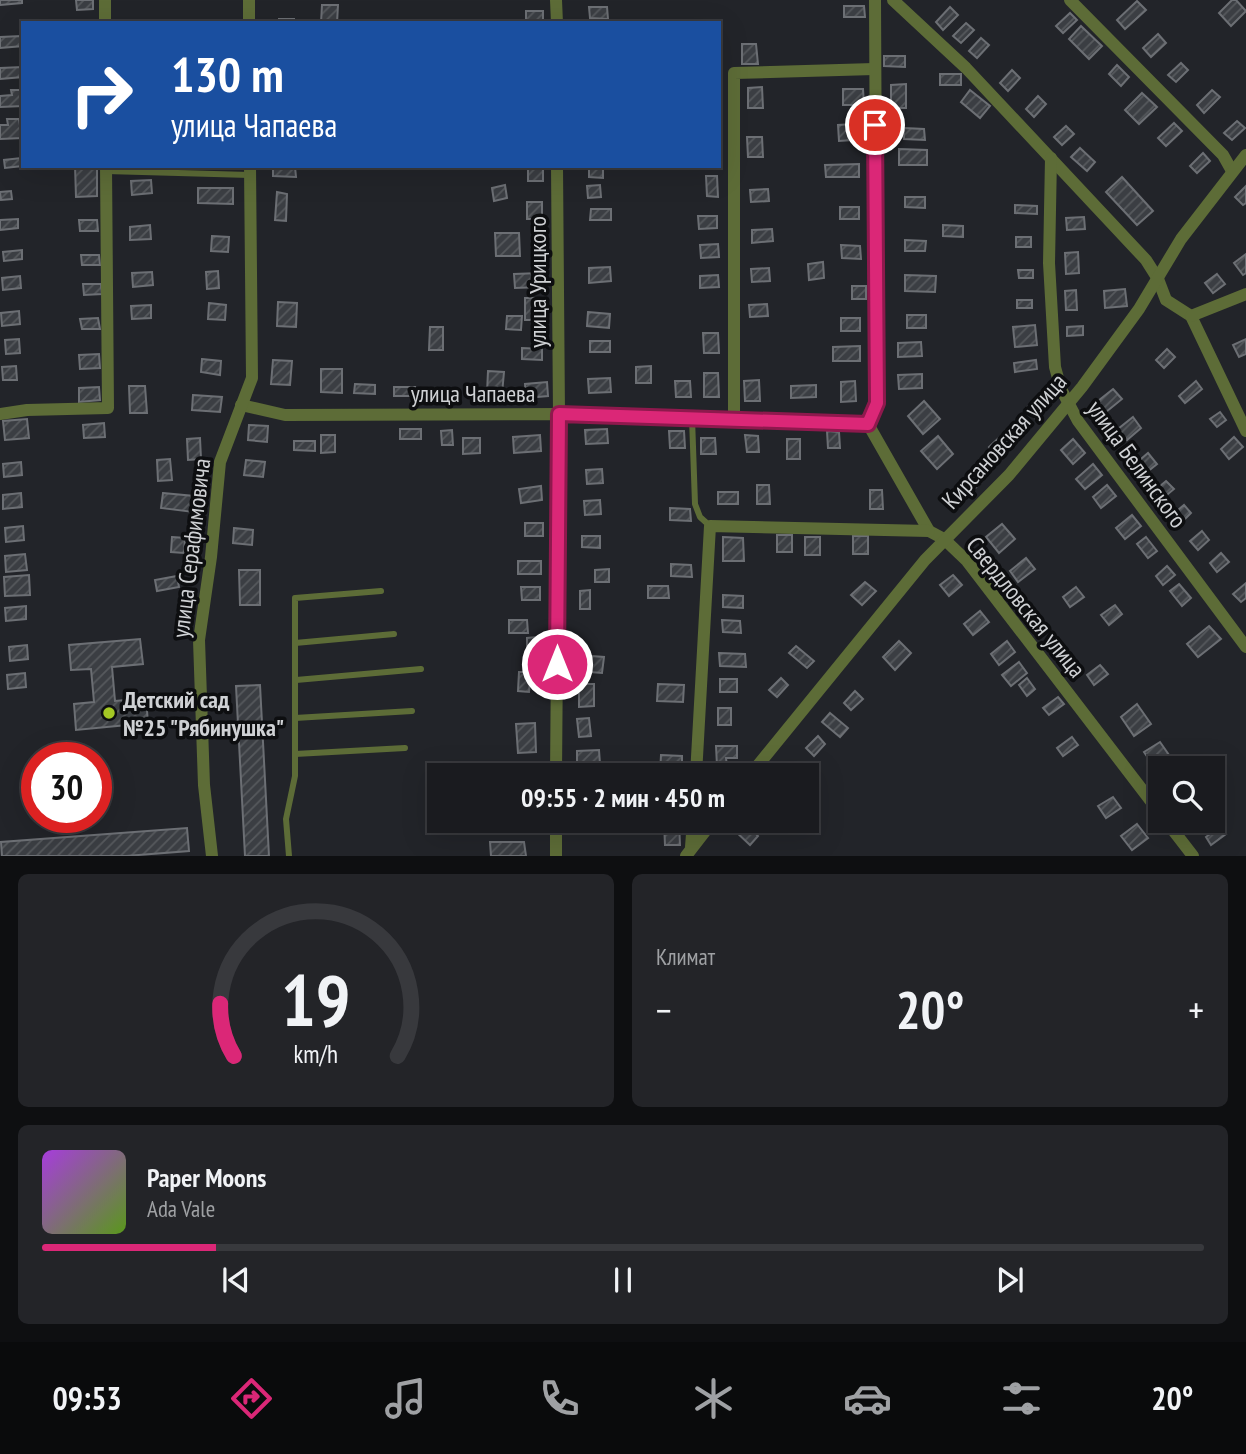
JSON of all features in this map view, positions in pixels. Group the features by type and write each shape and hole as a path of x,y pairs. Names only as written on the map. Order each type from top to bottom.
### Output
{"street":[{"path":"104,0 105,21"},
{"path":"249,0 249,21"},
{"path":"556,0 557,21"},
{"path":"868,424 877,403 875,0"},
{"path":"893,0 966,68 1146,260 1158,279 1166,300 1191,316 1245,423"},
{"path":"1070,0 1223,155 1232,171"},
{"path":"734,419 734,73 874,69"},
{"name":"Кирсановская улица","path":"760,763 944,539 1009,475 1068,403 1120,337 1181,239 1246,155"},
{"name":"улица Белинского","path":"1051,158 1049,263 1055,367 1068,403 1078,421 1246,647"},
{"name":"улица Урицкого","path":"556,763 559,414 557,168"},
{"path":"0,414 27,410 108,408 106,169"},
{"name":"улица Серафимовича","path":"212,856 204,785 199,640 211,557 220,462 252,378 250,171"},
{"path":"1191,316 1246,294"},
{"name":"улица Чапаева","path":"241,405 285,415 559,414 868,424"},
{"name":"Свердловская улица","path":"868,424 929,531 944,539 967,561 1148,797"},
{"path":"697,763 710,526 929,531"},
{"path":"556,833 556,856"},
{"path":"689,852 691,833"},
{"path":"689,852 704,833"},
{"path":"1175,833 1193,856"}],"lane":[{"path":"106,169 250,171"},
{"path":"692,418 695,504 700,517 710,526"},
{"path":"289,856 286,819 295,776 295,597 381,592"},
{"path":"295,643 394,634"},
{"path":"296,680 421,669"},
{"path":"295,718 412,712"},
{"path":"295,754 405,748"}],"building":[{"path":"0,0 22,0 22,3 0,5"},
{"path":"76,0 93,0 93,9 77,10"},
{"path":"1232,0 1236,0 1246,11 1231,26 1219,13"},
{"path":"1137,1 1146,10 1125,29 1117,20"},
{"path":"322,5 338,5 337,21 321,21"},
{"path":"844,6 864,6 865,17 844,17"},
{"path":"589,7 607,7 608,19 590,18"},
{"path":"950,7 958,15 943,30 936,22"},
{"path":"526,11 543,11 543,21 526,21"},
{"path":"1070,13 1077,20 1063,33 1056,26"},
{"path":"966,23 974,30 961,43 953,36"},
{"path":"1081,26 1102,46 1089,59 1069,39"},
{"path":"1158,34 1166,43 1151,57 1143,48"},
{"path":"21,36 21,46 0,48 0,37"},
{"path":"981,38 989,45 977,58 969,51"},
{"path":"742,44 756,44 758,64 742,64"},
{"path":"884,56 905,56 905,67 884,66"},
{"path":"1181,63 1188,70 1176,82 1168,75"},
{"path":"1117,65 1129,77 1121,86 1109,74"},
{"path":"21,67 21,77 0,79 0,68"},
{"path":"1012,70 1020,78 1008,91 1000,83"},
{"path":"940,74 961,74 961,85 940,85"},
{"path":"906,84 906,108 891,108 891,85"},
{"path":"762,87 763,108 748,108 748,88"},
{"path":"843,89 863,89 864,105 843,105"},
{"path":"11,90 21,90 21,106 0,107 0,96 12,95"},
{"path":"970,90 990,106 980,118 961,102"},
{"path":"1212,90 1220,97 1204,113 1197,105"},
{"path":"1142,93 1157,107 1139,124 1125,110"},
{"path":"1038,96 1046,104 1034,117 1026,109"},
{"path":"7,119 19,119 21,138 0,139 0,125 8,125"},
{"path":"1237,121 1245,128 1232,140 1224,133"},
{"path":"1174,123 1182,131 1166,146 1158,138"},
{"path":"853,124 853,140 839,141 838,125"},
{"path":"1066,126 1074,134 1062,145 1054,137"},
{"path":"904,128 924,129 925,140 904,139"},
{"path":"747,137 762,137 763,157 748,157"},
{"path":"1080,148 1095,162 1087,171 1071,157"},
{"path":"899,149 927,150 927,165 899,165"},
{"path":"1203,153 1210,161 1197,173 1190,166"},
{"path":"21,158 21,166 5,168 4,160"},
{"path":"859,164 859,177 826,177 825,165"},
{"path":"75,168 97,168 97,196 76,197"},
{"path":"273,168 295,168 296,177 273,176"},
{"path":"528,168 543,168 543,181 528,181"},
{"path":"589,168 603,168 603,178 589,177"},
{"path":"706,176 717,176 718,197 707,196"},
{"path":"1122,177 1153,211 1137,225 1106,192"},
{"path":"151,180 152,193 132,195 131,181"},
{"path":"505,185 507,198 494,201 492,188"},
{"path":"600,185 601,197 588,198 587,186"},
{"path":"1246,186 1246,203 1243,205 1235,197"},
{"path":"198,188 233,188 233,204 198,203"},
{"path":"768,189 769,201 751,202 750,190"},
{"path":"11,191 12,199 1,200 0,192"},
{"path":"277,192 287,194 286,221 275,220"},
{"path":"905,197 925,197 925,208 905,207"},
{"path":"527,202 542,202 542,219 527,219"},
{"path":"1015,205 1037,206 1037,214 1015,213"},
{"path":"840,207 859,207 859,219 840,219"},
{"path":"591,209 611,209 611,220 590,220"},
{"path":"698,216 717,216 717,228 699,229"},
{"path":"1084,217 1085,229 1067,230 1066,218"},
{"path":"18,219 18,228 0,230 0,220"},
{"path":"79,220 97,220 98,231 80,231"},
{"path":"150,225 151,239 130,240 130,227"},
{"path":"943,225 963,226 963,237 943,236"},
{"path":"772,229 773,241 752,243 752,230"},
{"path":"495,233 519,233 520,256 496,256"},
{"path":"212,236 229,237 228,252 211,251"},
{"path":"1016,237 1031,237 1031,247 1016,247"},
{"path":"905,240 926,241 925,251 905,251"},
{"path":"718,244 719,257 701,258 700,245"},
{"path":"841,245 860,246 861,259 842,258"},
{"path":"22,250 22,259 4,261 3,252"},
{"path":"1078,252 1079,273 1066,274 1065,253"},
{"path":"1246,254 1246,273 1243,275 1234,263"},
{"path":"81,255 99,255 100,265 82,265"},
{"path":"823,262 824,278 809,280 808,264"},
{"path":"610,267 611,281 589,283 589,268"},
{"path":"769,268 770,281 752,282 751,269"},
{"path":"1018,270 1033,270 1033,278 1019,278"},
{"path":"218,271 219,288 207,289 206,272"},
{"path":"152,272 153,285 133,287 132,273"},
{"path":"540,273 541,287 515,288 514,274"},
{"path":"1217,274 1225,284 1213,293 1205,283"},
{"path":"718,275 719,287 700,288 700,276"},
{"path":"905,275 936,276 935,292 905,291"},
{"path":"20,276 21,288 3,290 2,278"},
{"path":"83,284 101,284 102,294 84,295"},
{"path":"852,286 866,286 866,299 852,299"},
{"path":"1125,289 1127,306 1105,308 1104,291"},
{"path":"1076,290 1077,310 1066,310 1065,291"},
{"path":"525,298 540,298 540,320 525,320"},
{"path":"1017,300 1032,300 1032,308 1017,308"},
{"path":"278,302 297,303 296,327 277,326"},
{"path":"209,303 226,305 225,320 208,319"},
{"path":"767,304 768,316 750,317 749,305"},
{"path":"151,305 151,318 132,319 131,306"},
{"path":"19,311 20,324 2,326 1,313"},
{"path":"588,312 610,314 609,328 587,326"},
{"path":"907,315 926,315 926,328 907,328"},
{"path":"507,316 522,316 521,330 506,329"},
{"path":"98,318 100,329 82,329 80,319"},
{"path":"841,318 860,318 860,331 841,331"},
{"path":"1035,325 1037,345 1015,347 1013,327"},
{"path":"1083,326 1083,335 1067,336 1067,327"},
{"path":"430,327 443,327 443,350 429,350"},
{"path":"703,333 718,333 719,353 704,353"},
{"path":"19,339 20,353 6,354 5,340"},
{"path":"1246,339 1246,354 1239,357 1233,345"},
{"path":"590,341 610,341 610,352 590,352"},
{"path":"921,342 922,356 898,357 898,343"},
{"path":"860,346 860,361 833,361 833,347"},
{"path":"522,348 542,349 542,360 522,359"},
{"path":"1167,349 1175,357 1164,368 1156,360"},
{"path":"99,354 100,368 80,369 79,355"},
{"path":"202,359 221,361 220,375 201,372"},
{"path":"273,360 292,361 290,385 271,384"},
{"path":"1036,360 1037,369 1015,372 1014,363"},
{"path":"16,366 17,380 3,380 2,367"},
{"path":"651,366 651,383 636,383 636,367"},
{"path":"321,369 342,369 342,393 321,392"},
{"path":"488,371 504,372 502,394 487,393"},
{"path":"704,373 718,373 719,397 704,397"},
{"path":"922,374 922,388 899,389 898,375"},
{"path":"610,378 611,392 589,393 588,379"},
{"path":"759,380 760,401 745,401 744,381"},
{"path":"675,381 690,381 691,397 676,397"},
{"path":"855,381 856,401 841,402 841,382"},
{"path":"1196,381 1202,389 1185,403 1179,396"},
{"path":"547,382 548,396 526,398 525,384"},
{"path":"355,384 375,385 375,394 354,393"},
{"path":"816,385 816,397 791,398 791,386"},
{"path":"129,386 145,386 147,413 130,413"},
{"path":"99,387 100,400 79,402 79,388"},
{"path":"394,387 415,387 414,396 394,396"},
{"path":"1113,389 1122,399 1101,416 1093,405"},
{"path":"1044,392 1053,402 1035,418 1026,408"},
{"path":"193,395 222,397 220,412 192,410"},
{"path":"924,401 940,419 923,434 908,416"},
{"path":"1220,412 1226,420 1217,427 1210,419"},
{"path":"1133,417 1141,428 1127,440 1118,429"},
{"path":"27,419 29,438 5,440 3,421"},
{"path":"104,423 105,437 84,438 83,425"},
{"path":"249,425 268,426 267,442 248,440"},
{"path":"400,429 421,429 421,439 400,439"},
{"path":"607,429 608,443 586,444 585,430"},
{"path":"452,430 453,445 442,445 441,431"},
{"path":"669,431 684,431 685,448 670,448"},
{"path":"827,431 839,432 840,448 828,448"},
{"path":"321,435 335,435 335,452 321,453"},
{"path":"540,435 541,451 514,453 513,437"},
{"path":"745,435 758,436 759,452 747,452"},
{"path":"1002,435 1008,441 995,454 989,447"},
{"path":"938,436 953,454 937,469 921,451"},
{"path":"1234,437 1243,447 1229,459 1221,449"},
{"path":"200,438 201,459 188,460 187,439"},
{"path":"463,438 480,438 480,453 463,454"},
{"path":"701,438 715,438 716,454 701,454"},
{"path":"787,439 800,439 800,459 787,459"},
{"path":"1073,439 1085,453 1073,464 1061,450"},
{"path":"294,441 315,441 315,451 294,450"},
{"path":"1148,453 1157,464 1142,476 1134,465"},
{"path":"170,459 172,480 158,481 157,460"},
{"path":"246,460 265,462 263,477 244,475"},
{"path":"21,462 22,475 4,477 3,464"},
{"path":"1093,464 1102,475 1085,489 1076,479"},
{"path":"602,469 603,483 587,484 586,470"},
{"path":"972,472 981,483 963,499 955,488"},
{"path":"1166,481 1174,489 1162,499 1154,491"},
{"path":"757,485 769,485 770,504 757,504"},
{"path":"1107,485 1116,496 1101,508 1093,497"},
{"path":"541,486 542,500 521,503 519,489"},
{"path":"870,490 882,490 883,509 870,509"},
{"path":"718,492 738,492 738,504 718,504"},
{"path":"21,493 22,507 3,509 3,495"},
{"path":"163,493 194,496 193,512 161,508"},
{"path":"600,500 601,514 585,515 584,501"},
{"path":"1184,505 1191,513 1180,524 1172,515"},
{"path":"670,508 690,509 691,521 670,520"},
{"path":"1132,515 1141,526 1125,539 1116,528"},
{"path":"525,523 543,523 543,536 525,536"},
{"path":"1002,524 1015,539 999,553 986,537"},
{"path":"23,526 24,540 6,542 5,528"},
{"path":"234,528 253,530 252,545 233,543"},
{"path":"1202,531 1209,540 1198,550 1190,541"},
{"path":"777,535 792,535 792,552 777,552"},
{"path":"582,536 600,536 600,548 582,547"},
{"path":"853,536 868,536 868,554 853,554"},
{"path":"172,537 185,538 184,553 171,552"},
{"path":"723,537 743,538 744,561 723,561"},
{"path":"805,537 820,537 820,555 805,555"},
{"path":"1146,537 1157,551 1148,558 1137,544"},
{"path":"1221,553 1229,562 1217,572 1210,563"},
{"path":"25,554 27,570 6,572 5,556"},
{"path":"1026,558 1035,569 1018,582 1010,571"},
{"path":"518,561 541,561 541,574 518,574"},
{"path":"671,564 691,565 692,577 671,576"},
{"path":"1167,566 1175,575 1163,585 1156,576"},
{"path":"609,569 609,582 595,582 595,570"},
{"path":"239,570 260,570 260,605 240,605"},
{"path":"29,575 30,595 5,596 4,577"},
{"path":"953,575 962,585 949,596 940,585"},
{"path":"177,576 179,587 157,591 155,580"},
{"path":"865,582 876,591 862,605 851,595"},
{"path":"1246,583 1246,598 1241,602 1233,594"},
{"path":"1179,584 1191,598 1182,606 1170,591"},
{"path":"648,586 668,586 669,598 648,598"},
{"path":"521,587 540,587 540,600 522,600"},
{"path":"1076,587 1084,597 1070,607 1063,597"},
{"path":"590,590 590,609 580,609 580,591"},
{"path":"723,595 743,596 743,608 723,607"},
{"path":"1115,605 1122,614 1109,625 1101,615"},
{"path":"26,606 26,619 6,621 5,608"},
{"path":"980,611 989,622 973,635 964,624"},
{"path":"509,620 527,620 528,633 509,633"},
{"path":"722,620 740,621 741,633 723,632"},
{"path":"1209,626 1221,639 1198,657 1187,644"},
{"path":"537,637 537,651 527,651 527,638"},
{"path":"140,639 143,664 112,667 115,701 146,698 148,723 76,730 74,704 94,702 91,669 71,670 69,645"},
{"path":"899,641 911,653 895,670 883,657"},
{"path":"1007,641 1015,652 999,665 991,654"},
{"path":"27,645 28,659 10,661 9,647"},
{"path":"796,646 814,661 807,668 789,653"},
{"path":"719,653 745,654 746,667 720,666"},
{"path":"578,655 604,657 602,673 577,671"},
{"path":"1019,662 1027,673 1011,686 1002,675"},
{"path":"1100,665 1108,674 1094,685 1087,675"},
{"path":"519,672 531,672 529,692 518,691"},
{"path":"25,673 26,687 8,689 7,675"},
{"path":"781,678 788,685 777,697 769,690"},
{"path":"1027,678 1035,689 1027,696 1019,685"},
{"path":"720,679 737,679 737,692 720,692"},
{"path":"579,684 594,684 594,706 579,707"},
{"path":"658,684 684,685 683,702 657,701"},
{"path":"260,685 269,856 245,856 236,686"},
{"path":"855,691 863,699 851,710 844,703"},
{"path":"1058,697 1064,704 1049,715 1043,708"},
{"path":"1137,704 1151,724 1134,736 1121,717"},
{"path":"718,708 731,708 731,725 718,725"},
{"path":"830,713 848,728 840,737 822,722"},
{"path":"589,718 591,736 579,737 577,719"},
{"path":"535,723 536,752 518,753 516,724"},
{"path":"818,736 825,744 814,756 806,748"},
{"path":"1072,737 1078,745 1063,756 1057,748"},
{"path":"1160,742 1169,755 1148,758 1144,752"},
{"path":"716,746 737,746 737,758 726,758 727,763 717,763"},
{"path":"599,750 600,763 577,763 577,751"},
{"path":"661,755 682,756 682,763 661,763"},
{"path":"1113,797 1121,808 1106,818 1098,806"},
{"path":"1137,824 1148,838 1132,850 1121,836"},
{"path":"187,828 189,851 126,856 2,856 1,842"},
{"path":"664,833 679,833 680,845 665,845"},
{"path":"737,833 755,833 758,836 750,845"},
{"path":"1211,833 1226,834 1211,845 1206,837"},
{"path":"490,842 524,842 526,856 491,856"}],"place":[{"name":"Детский сад №25 \"Рябинушка\"","path":"109,713"}],"route":[{"path":"557,664 559,414 868,424 877,403 875,125"}]}
